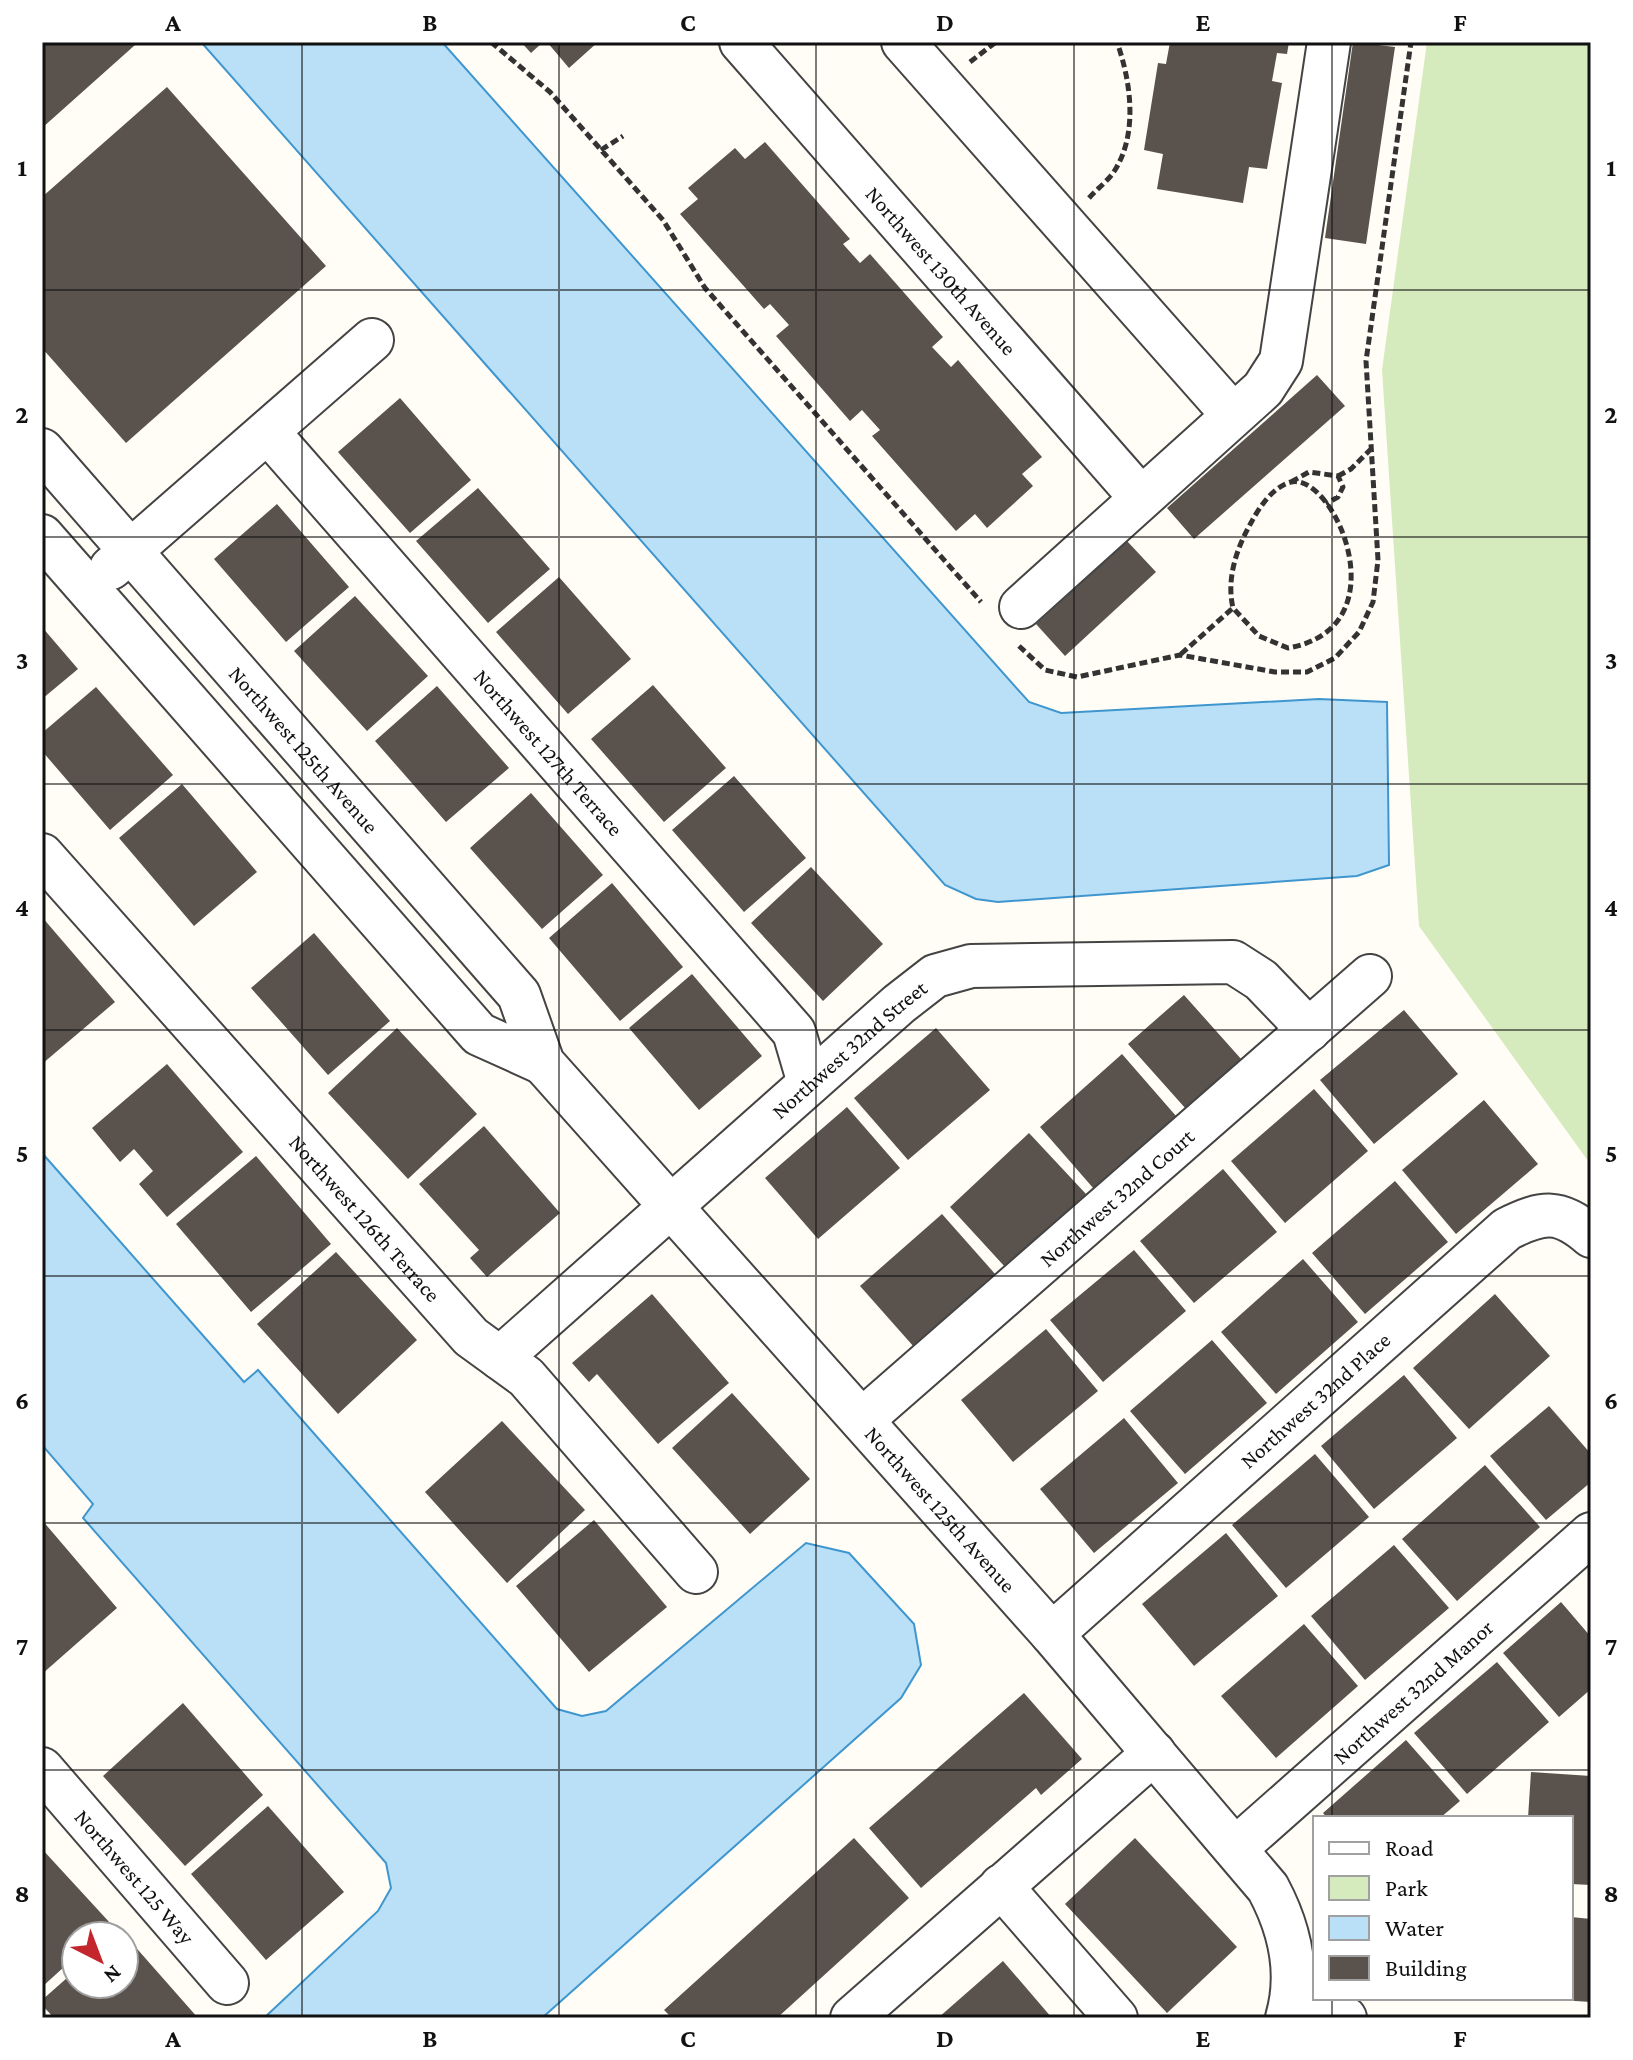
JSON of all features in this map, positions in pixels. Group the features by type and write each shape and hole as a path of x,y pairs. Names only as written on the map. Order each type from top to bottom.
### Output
{"street":[{"name":"Northwest 130th Avenue","path":"741,42 1141,498"},
{"path":"903,42 1233,415"},
{"path":"1021,607 1263,389 1281,361 1329,42"},
{"path":"88,588 372,340"},
{"name":"Northwest 127th Terrace","path":"268,432 794,1032 809,1083"},
{"name":"Northwest 125th Avenue","path":"42,450 519,995 543,1063 1052,1634 1236,1848 1268,1888 1282,1913 1291,1947 1290,2002"},
{"name":"Northwest 125th Avenue","path":"42,536 479,1034 543,1063"},
{"name":"Northwest 126th Terrace","path":"42,855 471,1337 526,1377 696,1572"},
{"name":"Northwest 32nd Street","path":"500,1358 809,1083 935,976 971,966 1233,962 1261,980 1309,1030"},
{"name":"Northwest 32nd Court","path":"862,1420 1370,976"},
{"name":"Northwest 32nd Place","path":"1052,1634 1507,1229 1534,1215 1561,1215 1591,1236"},
{"name":"Northwest 32nd Manor","path":"1236,1848 1590,1538"},
{"path":"852,2018 1154,1753"},
{"name":"Northwest 125 Way","path":"42,1769 227,1983"},
{"path":"1001,1886 1116,2018"},
{"path":"1290,2002 1345,2018"}],"path":[{"path":"1064,223 1114,171 1130,134 1128,94 1117,42"},
{"path":"601,150 623,136"},
{"path":"1290,482 1302,483 1326,504 1352,559 1344,615 1334,627 1302,645 1288,648 1259,636 1233,608 1229,592 1239,547 1262,503 1290,482 1309,472 1338,476 1351,469 1371,448"},
{"path":"1326,504 1338,497 1343,487 1338,476"},
{"path":"1180,655 1233,608"}],"green space":[{"path":"1427,42 1591,42 1591,1165 1419,926 1382,370"}],"water":[{"path":"201,42 442,42 1029,702 1061,713 1319,699 1387,702 1389,865 1357,876 998,902 976,899 945,885"},
{"path":"42,1153 244,1382 258,1370 557,1709 582,1716 606,1711 806,1543 849,1553 914,1624 921,1665 901,1698 542,2018 264,2018 378,1911 391,1888 386,1863 83,1518 93,1504 42,1445"}],"building":[{"path":"42,42 133,42 135,45 42,128"},
{"path":"521,42 543,42 531,53"},
{"path":"547,42 598,42 569,68"},
{"path":"1170,42 1289,42 1287,54 1277,53 1272,81 1282,83 1267,169 1249,167 1243,203 1157,189 1163,154 1144,150 1158,63 1166,64"},
{"path":"1353,42 1395,47 1366,244 1325,238"},
{"path":"167,87 326,266 126,443 42,348 42,197"},
{"path":"765,142 850,239 843,244 860,263 870,254 943,337 932,347 951,367 958,360 1042,457 1022,474 1033,486 987,528 975,514 956,531 872,436 880,430 862,410 850,421 776,336 789,325 770,304 764,309 680,214 698,199 688,188 735,148 745,159"},
{"path":"1317,375 1345,406 1194,539 1167,508"},
{"path":"400,398 471,480 410,533 338,452"},
{"path":"478,488 550,569 488,623 416,541"},
{"path":"277,504 349,587 286,642 214,559"},
{"path":"1127,541 1156,572 1065,656 1036,624"},
{"path":"559,577 631,659 568,714 496,632"},
{"path":"355,596 428,676 367,731 294,651"},
{"path":"42,627 78,669 42,699"},
{"path":"653,685 726,768 664,822 591,739"},
{"path":"437,686 509,768 446,822 375,741"},
{"path":"96,687 173,775 110,830 42,751 42,733"},
{"path":"734,776 806,858 744,912 672,830"},
{"path":"182,784 257,872 194,926 119,838"},
{"path":"531,793 603,875 542,929 470,848"},
{"path":"811,867 883,944 823,1001 751,923"},
{"path":"612,883 683,967 620,1021 549,938"},
{"path":"42,917 115,1002 42,1064"},
{"path":"314,933 390,1021 328,1075 251,988"},
{"path":"692,974 762,1056 699,1110 629,1028"},
{"path":"1184,995 1242,1060 1186,1109 1128,1044"},
{"path":"1404,1010 1458,1074 1374,1144 1320,1080"},
{"path":"397,1028 477,1114 408,1179 328,1093"},
{"path":"936,1028 990,1090 908,1160 854,1098"},
{"path":"1122,1054 1176,1116 1094,1189 1040,1127"},
{"path":"167,1064 243,1152 167,1217 139,1184 153,1171 134,1149 120,1162 92,1128"},
{"path":"1314,1089 1368,1151 1285,1223 1231,1161"},
{"path":"1484,1100 1538,1164 1456,1234 1402,1170"},
{"path":"847,1107 900,1168 818,1239 765,1178"},
{"path":"484,1126 560,1213 487,1277 470,1258 479,1250 419,1184"},
{"path":"1029,1133 1086,1194 1006,1268 950,1207"},
{"path":"256,1156 331,1244 251,1312 176,1224"},
{"path":"1223,1169 1277,1232 1194,1303 1140,1241"},
{"path":"1395,1181 1448,1242 1365,1314 1312,1253"},
{"path":"942,1214 996,1275 914,1347 860,1286"},
{"path":"1134,1250 1186,1311 1103,1382 1050,1320"},
{"path":"336,1252 417,1340 338,1414 257,1324"},
{"path":"1303,1259 1358,1322 1276,1394 1221,1332"},
{"path":"652,1294 729,1383 658,1444 597,1374 589,1382 572,1363"},
{"path":"1495,1294 1550,1356 1469,1429 1413,1368"},
{"path":"1046,1329 1098,1391 1013,1462 961,1400"},
{"path":"1212,1340 1267,1403 1185,1474 1130,1411"},
{"path":"1404,1375 1457,1438 1374,1509 1321,1446"},
{"path":"732,1393 810,1479 750,1534 672,1448"},
{"path":"1549,1406 1591,1454 1591,1482 1546,1520 1490,1456"},
{"path":"1124,1418 1178,1483 1094,1553 1040,1489"},
{"path":"502,1421 585,1510 507,1583 425,1492"},
{"path":"1315,1454 1369,1517 1286,1588 1232,1525"},
{"path":"1485,1465 1540,1527 1457,1601 1402,1539"},
{"path":"42,1520 117,1608 42,1674"},
{"path":"594,1520 667,1607 589,1672 516,1586"},
{"path":"1226,1533 1278,1596 1194,1666 1142,1604"},
{"path":"1394,1545 1449,1608 1365,1680 1311,1616"},
{"path":"1561,1602 1591,1637 1591,1689 1559,1717 1503,1653"},
{"path":"1304,1624 1358,1686 1276,1758 1221,1696"},
{"path":"1497,1662 1549,1722 1467,1794 1414,1733"},
{"path":"1024,1693 1082,1759 1041,1795 1036,1788 921,1888 869,1828"},
{"path":"183,1703 263,1795 185,1866 103,1776"},
{"path":"1406,1740 1460,1801 1442,1816 1325,1816 1323,1813"},
{"path":"1531,1772 1591,1776 1591,1885 1573,1884 1573,1816 1528,1816"},
{"path":"268,1806 344,1892 266,1960 191,1874"},
{"path":"854,1838 909,1898 777,2018 672,2018 664,2010"},
{"path":"1135,1838 1237,1947 1167,2013 1065,1904"},
{"path":"42,1849 107,1920 60,1920 60,1971 42,1987"},
{"path":"1573,1917 1591,1919 1591,2002 1560,2000 1573,2000"},
{"path":"140,1952 198,2018 54,2018 42,2005 42,2000 60,1984 60,2000 140,2000"},
{"path":"1003,1961 1052,2018 938,2018"}]}
